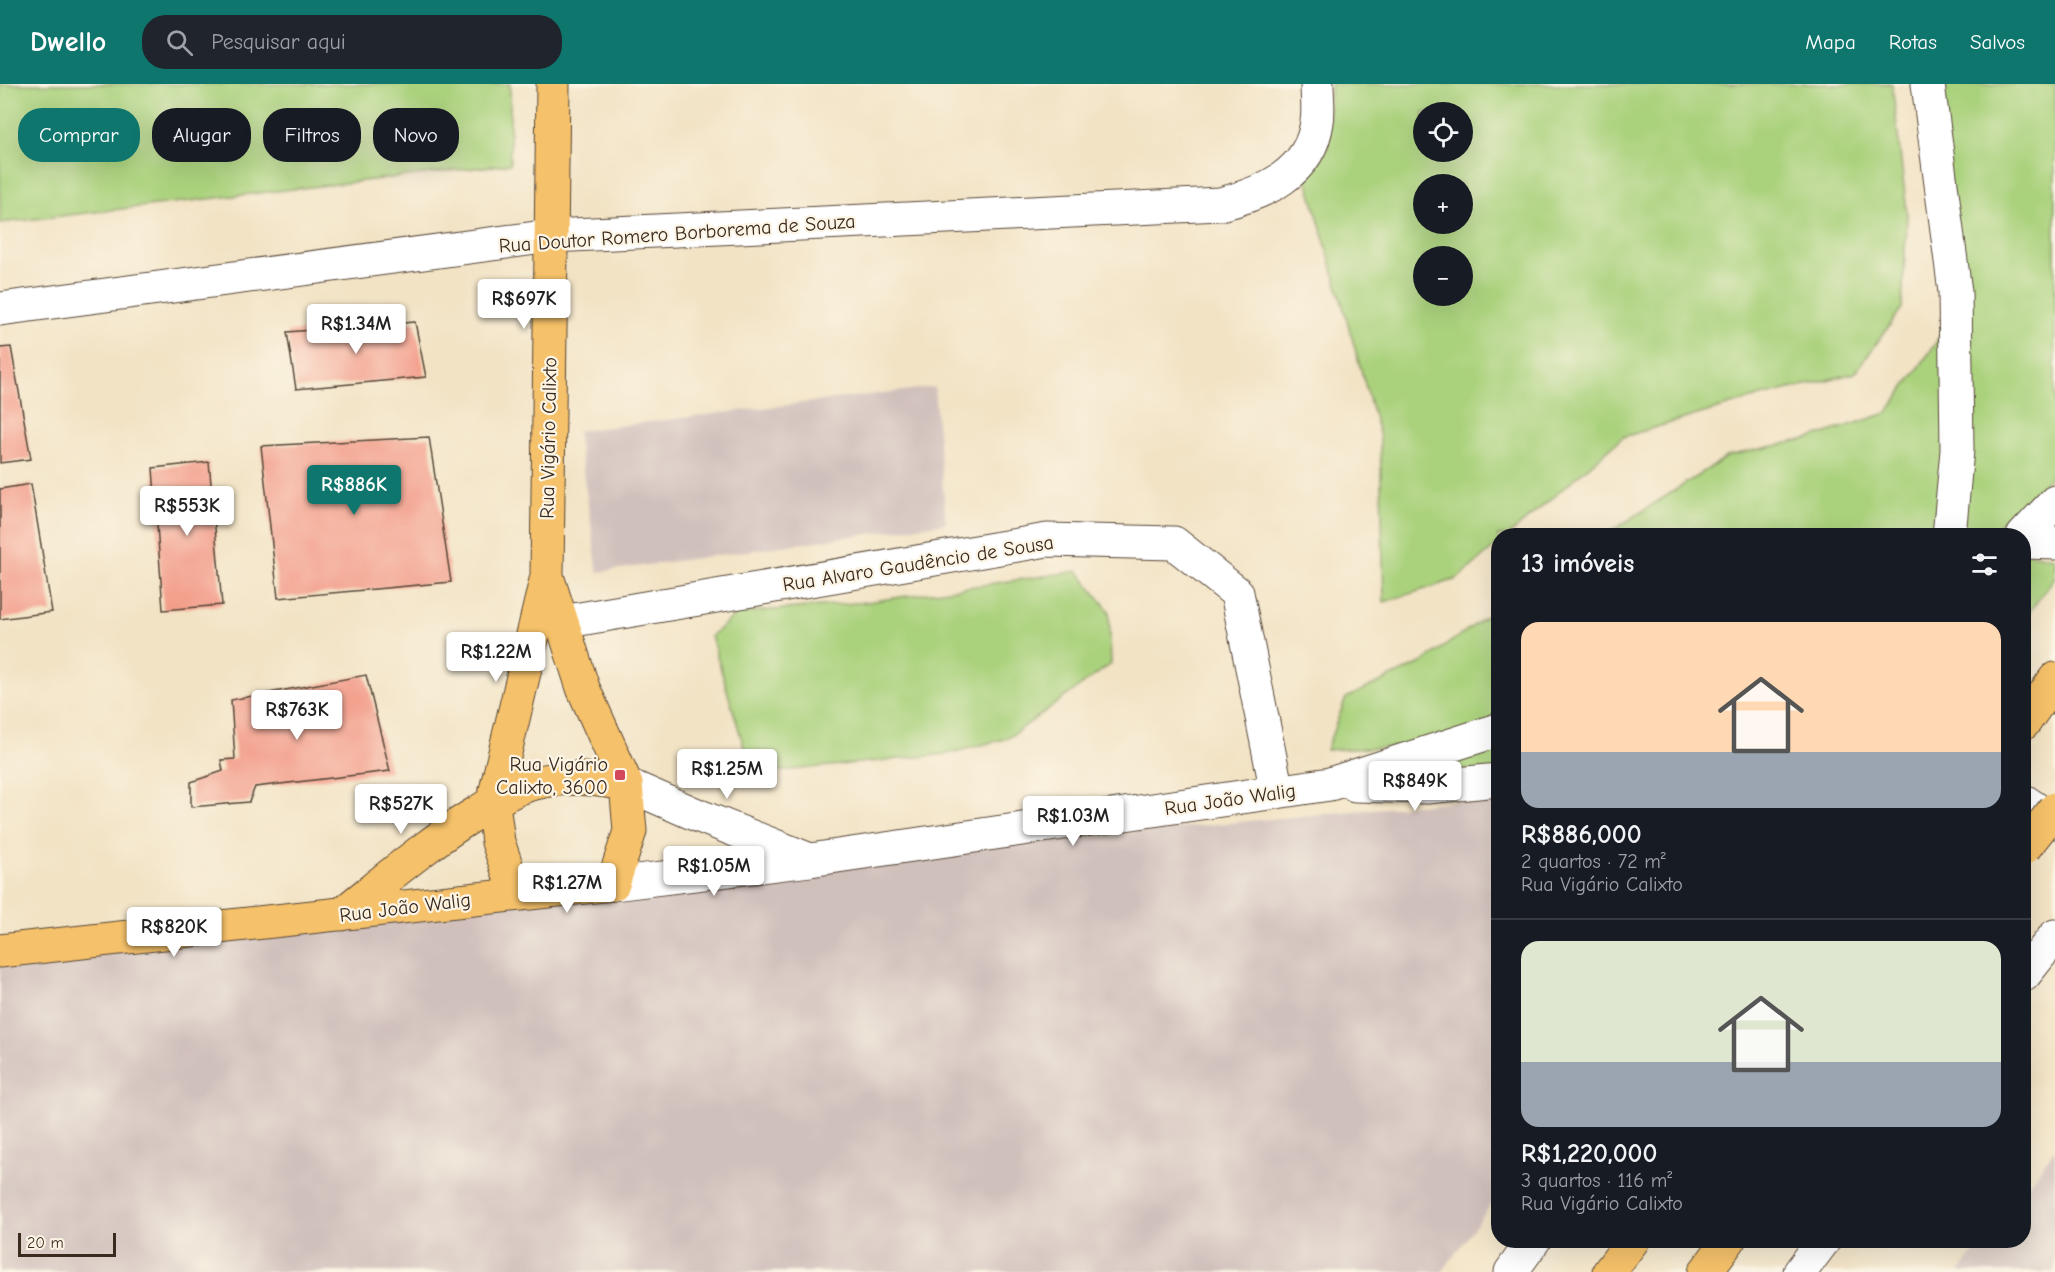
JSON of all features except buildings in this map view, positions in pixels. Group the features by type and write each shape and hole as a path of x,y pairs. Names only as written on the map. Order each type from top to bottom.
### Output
{"main road":[{"name":"Rua Vigário Calixto","path":"516,894 498,842 493,802 547,576 553,84"},
{"name":"Rua Vigário Calixto","path":"547,576 583,688 626,784 630,831 613,884"},
{"path":"2031,713 2055,680"},
{"path":"342,914 442,835 493,802 534,783 558,779 592,778 626,784"},
{"path":"2031,839 2055,809"},
{"name":"Rua João Walig","path":"0,951 613,884"},
{"path":"1609,1272 1626,1248"},
{"path":"1705,1272 1723,1248"}],"street":[{"name":"Rua Doutor Romero Borborema de Souza","path":"0,309 551,236 1221,204 1248,197 1291,173 1303,158 1311,144 1317,122 1317,84"},
{"path":"1928,84 1955,292 1957,450 1950,528"},
{"path":"2031,528 2055,502"},
{"name":"Rua Alvaro Gaudêncio de Sousa","path":"562,622 1047,540 1174,543 1237,593 1277,792"},
{"path":"2031,542 2055,543"},
{"path":"1330,784 1491,732"},
{"path":"1330,784 1427,787 1491,781"},
{"name":"Rua João Walig","path":"626,784 810,860"},
{"name":"Rua João Walig","path":"613,884 810,860 1330,784"},
{"path":"2031,806 2055,822"},
{"path":"2031,966 2055,936"},
{"path":"1511,1272 1528,1248"},
{"path":"1800,1272 1818,1248"}],"shaded area":[{"path":"934,387 946,523 598,572 577,431"},
{"path":"1491,798 1491,1205 1442,1272 0,1272 0,942"},
{"path":"2055,1149 2055,1272 1959,1272 1978,1248 2031,1248 2031,1181"}],"green space":[{"path":"0,84 510,84 510,164 0,223"},
{"path":"1330,84 1892,84 1907,213 1902,308 1855,373 1761,396 1623,437 1517,528 1491,528 1491,550 1457,579 1384,602 1380,437 1307,179 1328,148"},
{"path":"1936,84 2055,84 2055,473 1995,528 1616,528 1728,456 1811,438 1887,413 1934,346 1961,297"},
{"path":"2031,553 2055,558 2055,577 2031,610"},
{"path":"1078,571 1109,611 1111,664 1008,738 947,754 752,774 711,636 738,613 867,602"},
{"path":"1491,613 1491,719 1445,745 1326,750 1346,698 1421,663"},
{"path":"1491,738 1491,772 1372,777"}],"place":[{"name":"Rua Vigário Calixto, 3600","path":"620,775"}]}
